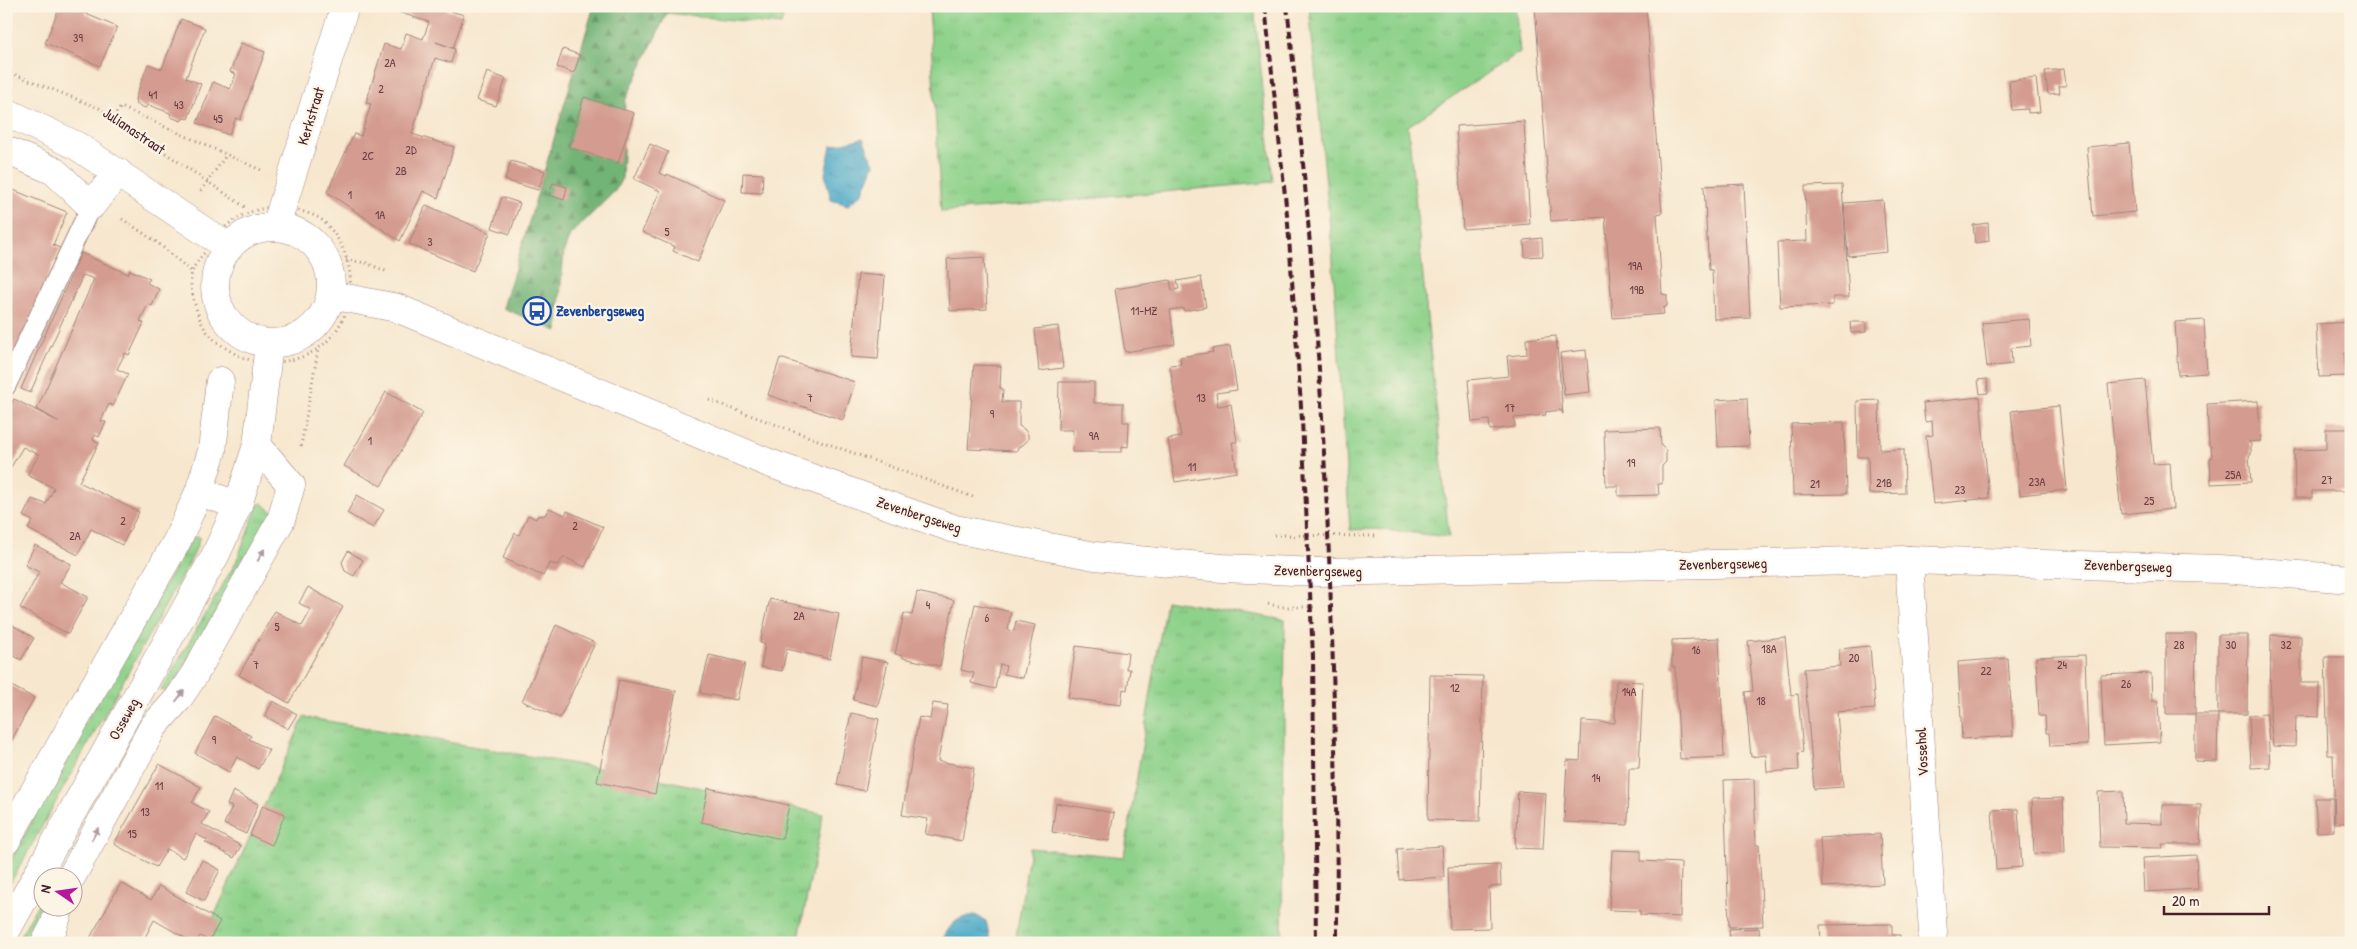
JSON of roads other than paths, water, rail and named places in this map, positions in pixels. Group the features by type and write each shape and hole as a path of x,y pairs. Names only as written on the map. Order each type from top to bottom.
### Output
{"street":[{"name":"Kerkstraat","path":"276,226 345,6"},
{"path":"6,112 77,146 228,247"},
{"path":"6,150 54,171 92,206 118,172"},
{"path":"276,226 300,232 319,248 330,270 331,295 326,311 317,324 305,334 291,341 269,344 256,342 239,333 225,319 217,302 214,282 218,264 228,247 250,231 276,226"},
{"name":"Zevenbergseweg","path":"331,295 398,308 769,463 955,529 1095,556 1222,568 1319,572 1909,560 2220,569 2351,579"},
{"name":"Osseweg","path":"6,931 216,554 238,505 257,445 269,344"},
{"path":"6,841 176,541 199,492 212,451 220,380"},
{"name":"Osseweg","path":"77,866 153,727 178,698 199,666 281,520 291,485 257,445"},
{"path":"199,492 238,505"},
{"name":"Vossehol","path":"1909,560 1933,934 1931,943"},
{"path":"45,943 57,916"}],"lane":[{"path":"6,386 92,206"}],"water":[{"path":"863,138 874,164 862,194 848,205 831,200 825,174 831,146"},
{"path":"975,915 986,921 991,943 941,943 947,931 957,920"}],"railway":[{"path":"1265,6 1288,224 1302,420 1313,657 1316,943"},
{"path":"1287,6 1310,240 1325,474 1334,708 1337,943"}],"place":[{"name":"Zevenbergseweg","path":"537,311"}]}
